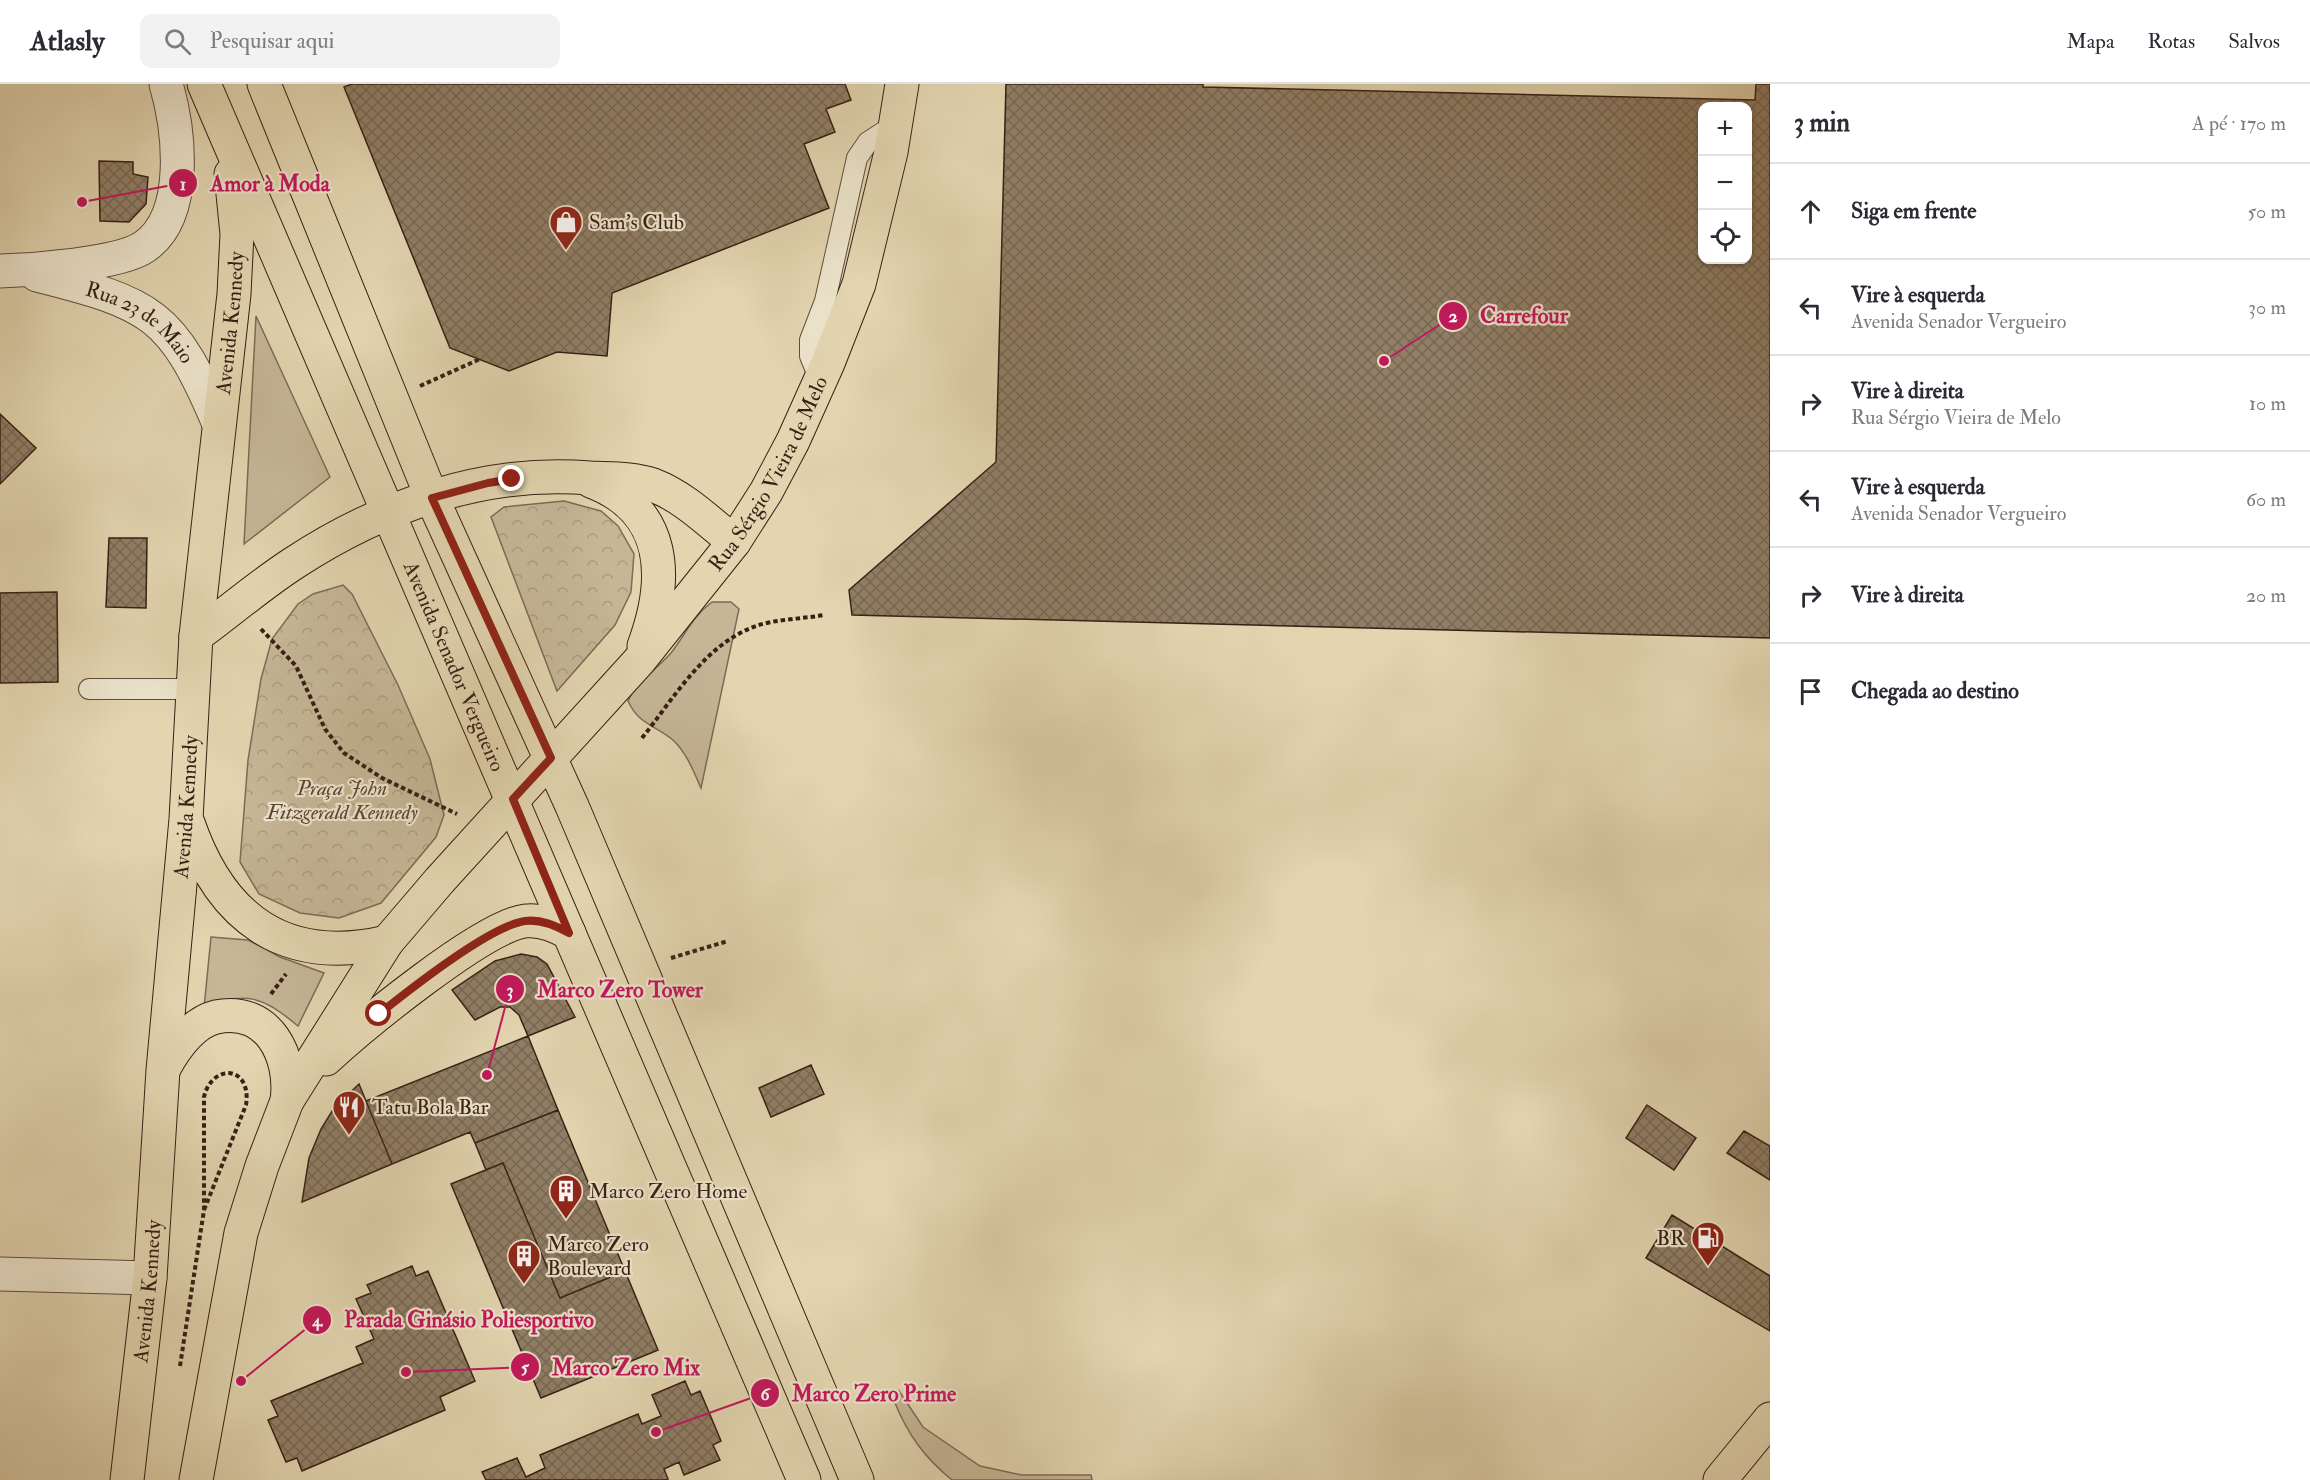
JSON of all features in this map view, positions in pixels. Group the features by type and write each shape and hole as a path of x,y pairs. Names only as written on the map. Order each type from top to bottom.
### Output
{"main road":[{"name":"Avenida Senador Vergueiro","path":"204,84 804,1480"},
{"path":"264,84 432,498 551,758 857,1480"},
{"name":"Rua Sérgio Vieira de Melo","path":"513,799 639,661 734,542 766,492 793,441 859,284 896,124 902,84"},
{"name":"Avenida Kennedy","path":"127,1480 150,1278 163,1070 186,819 196,636 237,262 234,190 224,134"},
{"path":"196,636 317,548 388,512 488,483 578,477 650,484 675,495 734,542"},
{"path":"578,477 624,498 642,516 653,539 658,570 656,605 639,661"},
{"path":"196,1480 241,1233 262,1166 292,1094 387,942 513,799"},
{"path":"186,819 207,868 231,903 262,929 281,939 305,946 345,950 387,942"},
{"path":"292,1094 342,1044 390,1005 498,931 516,923 532,921 550,924 569,933"},
{"path":"163,1070 178,1045 206,1022 228,1016 252,1021 269,1032 281,1049 292,1094"},
{"path":"1720,1480 1770,1419"}],"street":[{"name":"Rua 23 de Maio","path":"9,270 125,255 142,248 158,232 174,194 178,153 172,107 166,84"},
{"name":"Rua 23 de Maio","path":"9,270 104,292 135,305 156,319 187,357 219,424"},
{"path":"0,1274 150,1278"}],"lane":[{"path":"89,689 193,689"}],"path":[{"path":"391,398 480,359"},
{"path":"234,607 287,654 302,677 325,729 344,753 382,778 486,829"},
{"path":"642,738 702,662 738,635 757,626 824,615"},
{"path":"647,983 668,977 663,961 728,941"},
{"path":"252,1021 305,946"},
{"path":"180,1368 204,1210 204,1097 208,1085 215,1077 234,1075 240,1077 247,1086 246,1105 204,1210"}],"green space":[{"path":"256,316 330,477 244,544"},
{"path":"564,501 601,511 618,526 634,554 631,592 615,625 557,691 491,517 504,507"},
{"name":"Praça John Fitzgerald Kennedy","path":"343,585 352,594 398,685 430,759 444,815 436,837 381,903 339,918 300,913 259,894 240,862 248,760 261,679 272,639 298,604 313,594"},
{"path":"712,602 731,602 739,609 701,788 678,745 642,720 628,701 636,688 671,653 694,620"},
{"path":"211,937 248,940 280,957 324,973 298,1026 274,1008 254,999 231,999 204,1008"},
{"path":"899,1391 923,1427 980,1466 1022,1475 1091,1475 1092,1480 952,1480 934,1463 912,1436 895,1403"}],"building":[{"name":"Sam's Club","path":"352,84 845,84 851,100 826,109 835,132 804,144 829,208 612,293 607,356 557,352 509,371 450,348 344,87"},
{"path":"1006,84 1203,84 1203,87 1755,100 1756,84 1770,84 1770,638 852,615 849,590 996,462"},
{"path":"99,161 133,162 133,174 148,177 146,204 129,222 100,221"},
{"path":"0,414 36,448 0,484"},
{"path":"109,538 147,538 146,608 106,607"},
{"path":"57,592 58,682 0,683 0,593"},
{"path":"521,954 537,957 547,964 575,1017 528,1036 519,1015 510,1007 500,1007 475,1020 452,990 495,961"},
{"path":"528,1036 558,1110 475,1143 470,1132 392,1164 366,1101"},
{"path":"811,1065 824,1094 771,1117 759,1088"},
{"name":"Tatu Bola Bar","path":"359,1084 392,1164 302,1202 309,1158 321,1129 334,1108"},
{"path":"1647,1105 1696,1138 1674,1170 1626,1138"},
{"name":"Marco Zero Home","path":"558,1110 625,1271 560,1298 503,1163 486,1170 475,1143"},
{"path":"1744,1131 1770,1146 1770,1180 1727,1153"},
{"name":"Marco Zero Boulevard","path":"503,1163 560,1298 625,1271 658,1350 541,1398 451,1184"},
{"name":"BR","path":"1672,1215 1770,1276 1770,1331 1646,1258"},
{"path":"412,1266 416,1276 428,1271 475,1381 440,1397 445,1410 302,1471 297,1458 286,1462 268,1420 278,1416 271,1401 363,1363 356,1347 374,1339 356,1299 371,1293 367,1285"},
{"path":"685,1381 691,1395 700,1391 721,1441 713,1445 720,1460 684,1475 679,1462 664,1469 668,1479 665,1480 486,1480 482,1472 517,1458 526,1477 545,1468 540,1455 638,1414 642,1424 661,1416 652,1395"}],"place":[{"name":"Amor à Moda","path":"82,202"},
{"name":"Sam's Club","path":"566,251"},
{"name":"Carrefour","path":"1384,361"},
{"name":"Marco Zero Tower","path":"487,1075"},
{"name":"Tatu Bola Bar","path":"349,1136"},
{"name":"Marco Zero Home","path":"566,1220"},
{"name":"BR","path":"1708,1267"},
{"name":"Marco Zero Boulevard","path":"524,1285"},
{"name":"Marco Zero Mix","path":"406,1372"},
{"name":"Parada Ginásio Poliesportivo","path":"241,1381"},
{"name":"Marco Zero Prime","path":"656,1432"}],"route":[{"path":"379,1014 458,957 507,927 524,921 538,921 569,933 513,799 551,758 432,498 512,479"}]}
